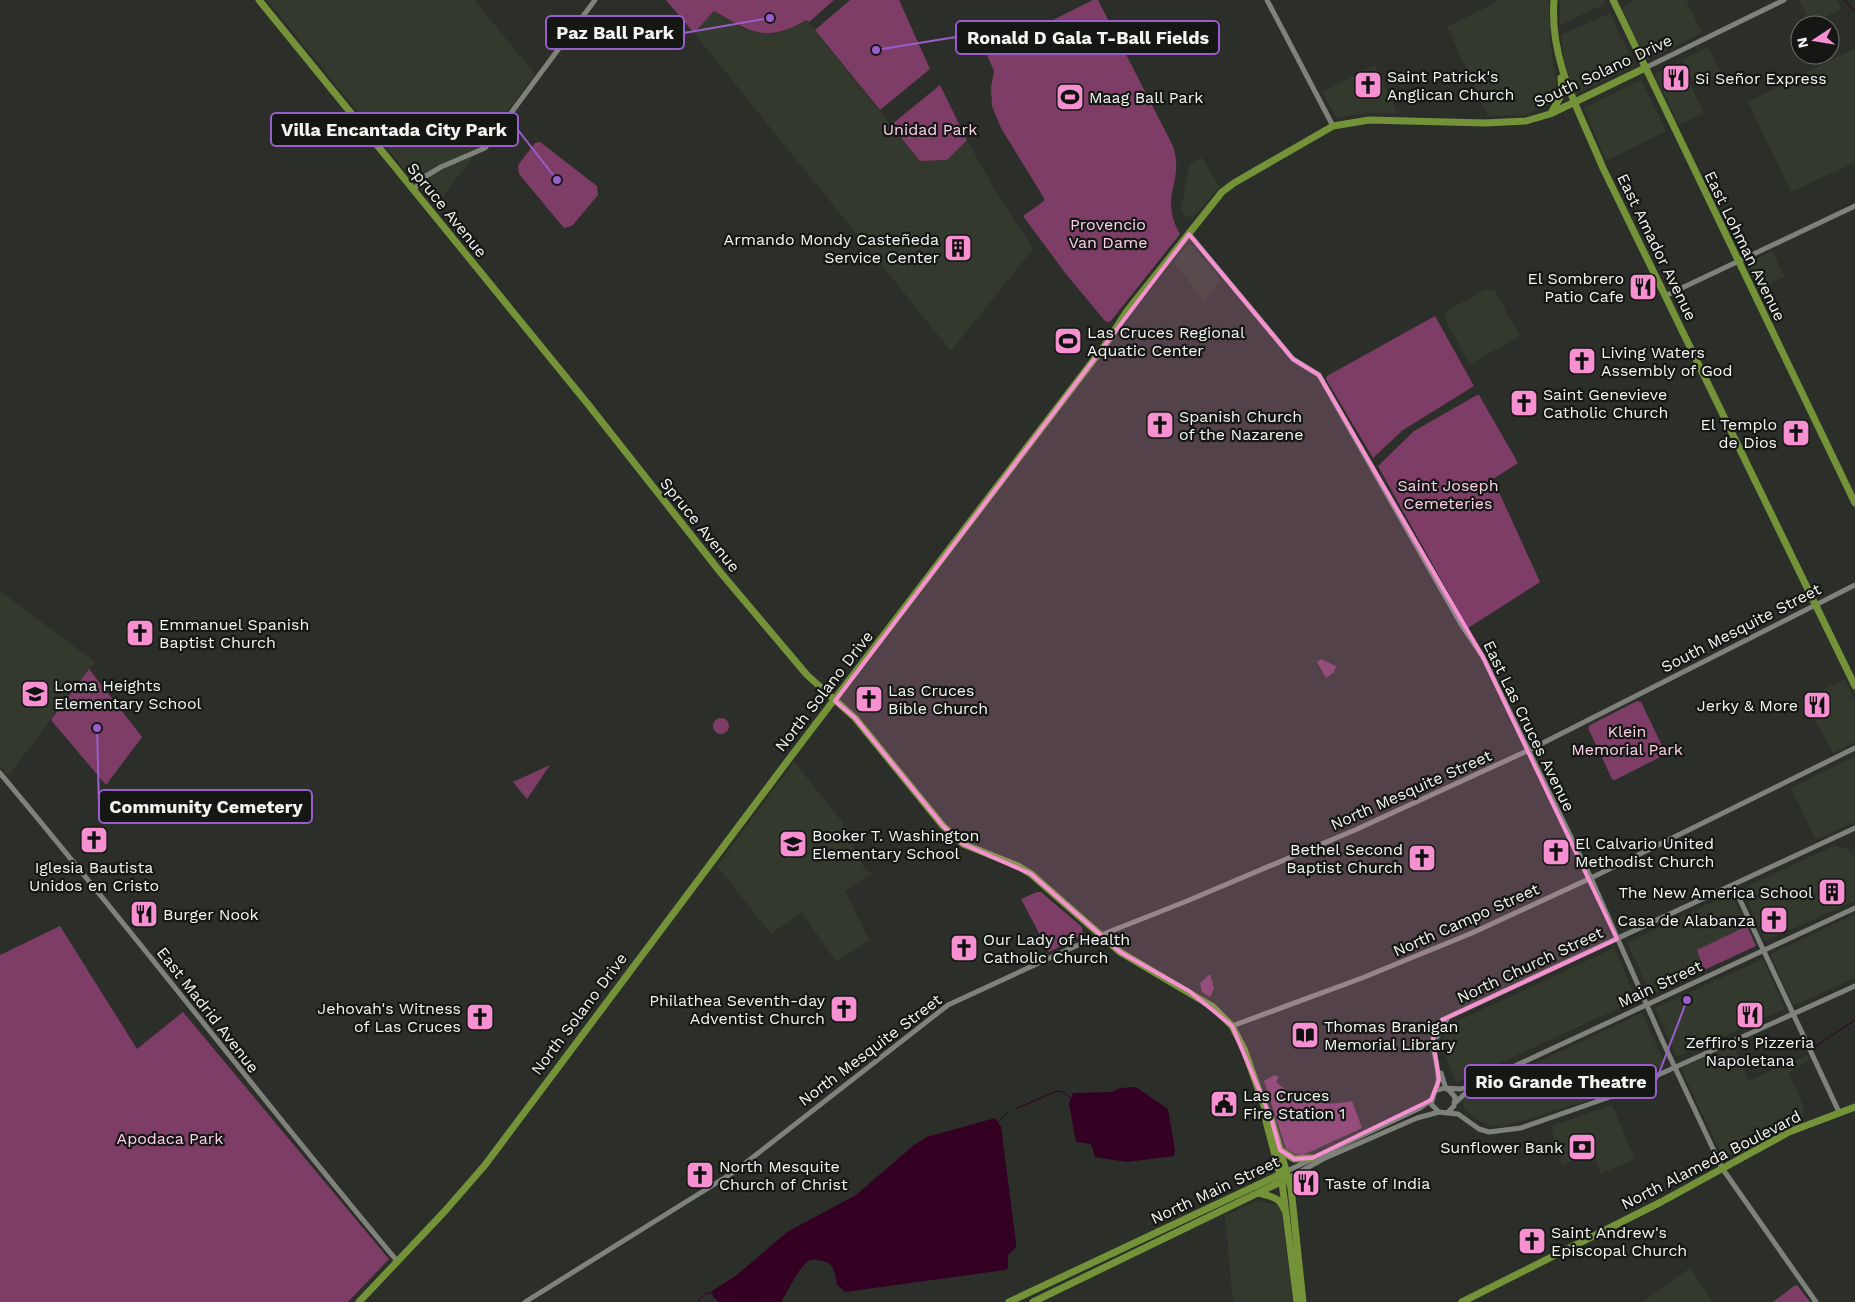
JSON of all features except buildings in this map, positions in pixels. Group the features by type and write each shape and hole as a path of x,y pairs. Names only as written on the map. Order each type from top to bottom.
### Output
{"main road":[{"name":"Spruce Avenue","path":"259,0 576,389 646,481 749,607 807,675 855,718 943,826 959,840 982,853 1018,866 1031,874 1120,952 1213,1007 1232,1026 1244,1049 1266,1111"},
{"name":"East Amador Avenue","path":"1554,0 1554,32 1561,70 1574,103 1602,166 1667,295 1855,686"},
{"name":"East Lohman Avenue","path":"1612,0 1855,503"},
{"name":"South Solano Drive","path":"1333,126 1369,120 1509,124 1550,114 1645,68"},
{"path":"1550,114 1560,101 1562,94 1561,70"},
{"name":"North Solano Drive","path":"359,1302 398,1262 485,1165 552,1073 1105,345 1127,311 1211,204 1234,183 1333,126"},
{"name":"North Alameda Boulevard","path":"1462,1302 1661,1202 1789,1132 1855,1107"},
{"path":"1266,1111 1271,1118 1280,1150 1303,1302"},
{"path":"1266,1111 1266,1121 1284,1176 1286,1214 1297,1302"},
{"path":"1280,1150 1294,1159 1312,1158"},
{"name":"North Main Street","path":"1033,1302 1259,1193 1284,1176"},
{"name":"North Main Street","path":"1010,1302 1284,1176"},
{"path":"1259,1193 1274,1196 1282,1204 1286,1214"}],"street":[{"path":"413,190 426,176 441,167 485,148 595,0"},
{"path":"1267,0 1333,126"},
{"name":"South Solano Drive","path":"1645,68 1784,0"},
{"path":"1667,295 1855,206"},
{"name":"East Las Cruces Avenue","path":"1189,234 1293,359 1319,375 1461,624 1483,657 1527,751 1591,878 1674,1067 1722,1168 1816,1302"},
{"name":"South Mesquite Street","path":"1639,693 1855,585"},
{"name":"North Mesquite Street","path":"525,1302 734,1172 948,1005 1101,934 1187,901 1355,830 1527,751 1639,693"},
{"name":"North Campo Street","path":"1232,1026 1408,960 1472,933 1591,878 1702,821 1855,748"},
{"name":"East Madrid Avenue","path":"0,773 89,880 271,1110 398,1262"},
{"name":"North Church Street","path":"1434,1091 1439,1080 1433,1039 1438,1023 1855,828"},
{"path":"1733,885 1839,1112"},
{"name":"Main Street","path":"1447,1089 1476,1084 1855,908"},
{"path":"1498,1131 1474,1123 1455,1104 1453,1094 1447,1089 1434,1091 1431,1100 1433,1108 1441,1113 1458,1114 1484,1130 1498,1131 1512,1131 1583,1108 1855,986"},
{"name":"North Church Street","path":"1447,1018 1438,1033 1436,1046 1441,1075 1447,1089"},
{"name":"Main Street","path":"1455,1104 1476,1084"},
{"name":"North Main Street","path":"1284,1176 1312,1158 1420,1108 1431,1100"},
{"path":"1441,1113 1450,1111 1455,1104"},
{"name":"North Main Street","path":"1284,1176 1417,1118 1441,1113"}],"highlighted area":[{"path":"1189,234 1293,359 1319,375 1483,657 1617,939 1442,1020 1433,1039 1439,1080 1431,1100 1312,1158 1294,1159 1280,1150 1271,1118 1232,1026 1189,991 1120,952 1031,874 963,844 943,826 855,718 835,701"}],"shaded area":[{"path":"267,0 474,0 535,74 435,207"},
{"path":"1500,0 1549,0 1550,40 1558,95 1556,101 1552,104 1525,115 1488,116 1447,27"},
{"path":"1560,0 1604,0 1605,4 1560,25"},
{"path":"1635,0 1686,0 1702,33 1646,59 1622,10 1623,7"},
{"path":"1799,0 1837,0 1842,9 1830,15 1806,15"},
{"path":"714,11 744,29 764,34 779,33 806,20 920,161 947,160 967,140 996,192 1033,249 951,351 694,33"},
{"path":"1610,13 1635,66 1576,94 1565,63 1561,35"},
{"path":"1708,47 1721,72 1695,85 1682,60"},
{"path":"1855,48 1855,162 1791,192 1748,102 1821,65 1840,65 1840,56"},
{"path":"1679,62 1704,113 1679,125 1655,76 1656,73"},
{"path":"1375,65 1398,114 1367,113 1336,118 1322,92"},
{"path":"1641,80 1666,131 1606,161 1584,108"},
{"path":"1201,157 1220,187 1193,217 1187,217 1181,209 1189,168 1192,163"},
{"path":"1191,244 1220,280 1204,301 1174,263 1187,245"},
{"path":"1772,251 1785,277 1759,289 1746,264"},
{"path":"1486,289 1495,291 1520,336 1470,364 1445,320 1447,311"},
{"name":"Loma Heights Elementary School","path":"0,591 95,662 8,776 0,766"},
{"path":"1845,679 1855,701 1855,742 1833,753 1803,699"},
{"path":"1855,756 1855,822 1816,840 1791,788"},
{"name":"Booker T. Washington Elementary School","path":"794,762 842,822 865,870 872,874 845,891 869,940 836,962 802,912 771,934 717,866"},
{"path":"1833,846 1846,848 1855,857 1855,901 1765,941 1742,889"},
{"path":"1731,893 1756,946 1651,995 1627,943"},
{"path":"1855,914 1855,978 1793,1006 1770,954"},
{"path":"1614,948 1637,1000 1456,1083 1442,1046 1445,1030 1449,1025"},
{"path":"1763,959 1785,1009 1677,1057 1655,1008"},
{"path":"1642,1013 1665,1064 1594,1098 1505,1126 1494,1126 1481,1122 1464,1109 1463,1097"},
{"path":"1732,1044 1749,1081 1807,1055 1809,1060 1789,1073 1804,1108 1802,1121 1724,1160 1682,1071 1683,1068"},
{"path":"1136,1087 1168,1109 1175,1150 1174,1156 1127,1162 1095,1157 1091,1144 1076,1142 1069,1104 1073,1093 1112,1092 1120,1088"},
{"path":"1612,1105 1635,1159 1601,1174 1592,1152 1562,1165 1551,1126"},
{"path":"995,1118 1001,1127 1016,1243 1016,1247 1008,1255 1008,1268 1005,1270 845,1292 837,1285 834,1270 830,1264 813,1259 806,1262 781,1302 719,1302 713,1297 712,1291 737,1275 787,1232 856,1195 914,1145 927,1137"},
{"path":"1256,1201 1278,1205 1281,1209 1293,1302 1233,1302 1225,1216"},
{"path":"1690,1268 1713,1302 1642,1302"}],"green space":[{"path":"666,0 834,0 809,22 806,20 780,32 758,32 738,25 714,11 694,33"},
{"path":"850,0 899,0 930,69 880,110 815,30"},
{"name":"Provencio Van Dame","path":"1093,0 1098,0 1173,146 1176,170 1171,209 1180,234 1110,322 1105,321 1066,274 1023,216 1044,201 1044,198 1001,128 992,106 991,88 994,71 986,53"},
{"name":"Unidad Park","path":"940,85 967,140 947,160 920,161 891,125"},
{"path":"540,142 597,186 598,195 572,226 564,228 519,174 518,165 535,143"},
{"name":"Saint Joseph Cemeteries","path":"1435,316 1474,386 1403,430 1373,458 1326,379 1327,376"},
{"name":"Saint Joseph Cemeteries","path":"1479,395 1518,463 1493,479 1540,582 1468,628 1378,466 1414,431"},
{"path":"1321,659 1336,666 1334,672 1326,678 1317,662"},
{"path":"89,669 142,737 106,785 51,720"},
{"name":"Klein Memorial Park","path":"1637,701 1641,702 1666,754 1615,780 1612,779 1588,728 1590,725"},
{"path":"718,718 724,718 729,723 727,732 718,734 713,729 713,723"},
{"path":"550,765 527,799 513,782"},
{"path":"1041,892 1082,927 1083,935 1049,952 1021,899"},
{"name":"Apodaca Park","path":"60,926 137,1049 183,1012 389,1259 348,1302 0,1302 0,955"},
{"path":"1747,926 1756,946 1704,970 1697,950"},
{"path":"1210,974 1214,988 1210,997 1202,992 1200,983"},
{"path":"1274,1075 1279,1077 1276,1082 1284,1089 1293,1095 1311,1102 1331,1104 1352,1101 1362,1128 1303,1155 1295,1154 1286,1149 1264,1081"},
{"path":"1797,1285 1810,1302 1773,1302 1794,1286"}],"waterway":[{"path":"1845,0 1855,12"},
{"path":"1816,1046 1855,1020"},
{"path":"1017,1108 1057,1091 1063,1092 1072,1099"},
{"path":"997,1123 1007,1113"},
{"path":"697,1302 706,1293 712,1293"}],"place":[{"name":"Paz Ball Park","path":"770,18"},
{"name":"Ronald D Gala T-Ball Fields","path":"876,50"},
{"name":"Si Señor Express","path":"1676,78"},
{"name":"Saint Patrick's Anglican Church","path":"1368,85"},
{"name":"Maag Ball Park","path":"1070,97"},
{"name":"Villa Encantada City Park","path":"557,180"},
{"name":"Armando Mondy Casteñeda Service Center","path":"958,248"},
{"name":"El Sombrero Patio Cafe","path":"1643,287"},
{"name":"Las Cruces Regional Aquatic Center","path":"1068,341"},
{"name":"Living Waters Assembly of God","path":"1582,361"},
{"name":"Saint Genevieve Catholic Church","path":"1524,403"},
{"name":"Spanish Church of the Nazarene","path":"1160,425"},
{"name":"El Templo de Dios","path":"1796,433"},
{"name":"Emmanuel Spanish Baptist Church","path":"140,633"},
{"name":"Loma Heights Elementary School","path":"35,694"},
{"name":"Las Cruces Bible Church","path":"869,699"},
{"name":"Jerky & More","path":"1817,705"},
{"name":"Community Cemetery","path":"97,728"},
{"name":"Iglesia Bautista Unidos en Cristo","path":"94,840"},
{"name":"Booker T. Washington Elementary School","path":"793,844"},
{"name":"El Calvario United Methodist Church","path":"1556,852"},
{"name":"Bethel Second Baptist Church","path":"1422,858"},
{"name":"The New America School","path":"1832,892"},
{"name":"Burger Nook","path":"144,914"},
{"name":"Casa de Alabanza","path":"1774,920"},
{"name":"Our Lady of Health Catholic Church","path":"964,948"},
{"name":"Rio Grande Theatre","path":"1687,1000"},
{"name":"Philathea Seventh-day Adventist Church","path":"844,1009"},
{"name":"Zeffiro's Pizzeria Napoletana","path":"1750,1015"},
{"name":"Jehovah's Witness of Las Cruces","path":"480,1017"},
{"name":"Thomas Branigan Memorial Library","path":"1305,1035"},
{"name":"Las Cruces Fire Station 1","path":"1224,1104"},
{"name":"Sunflower Bank","path":"1582,1147"},
{"name":"North Mesquite Church of Christ","path":"700,1175"},
{"name":"Taste of India","path":"1306,1183"},
{"name":"Saint Andrew's Episcopal Church","path":"1532,1241"}]}
